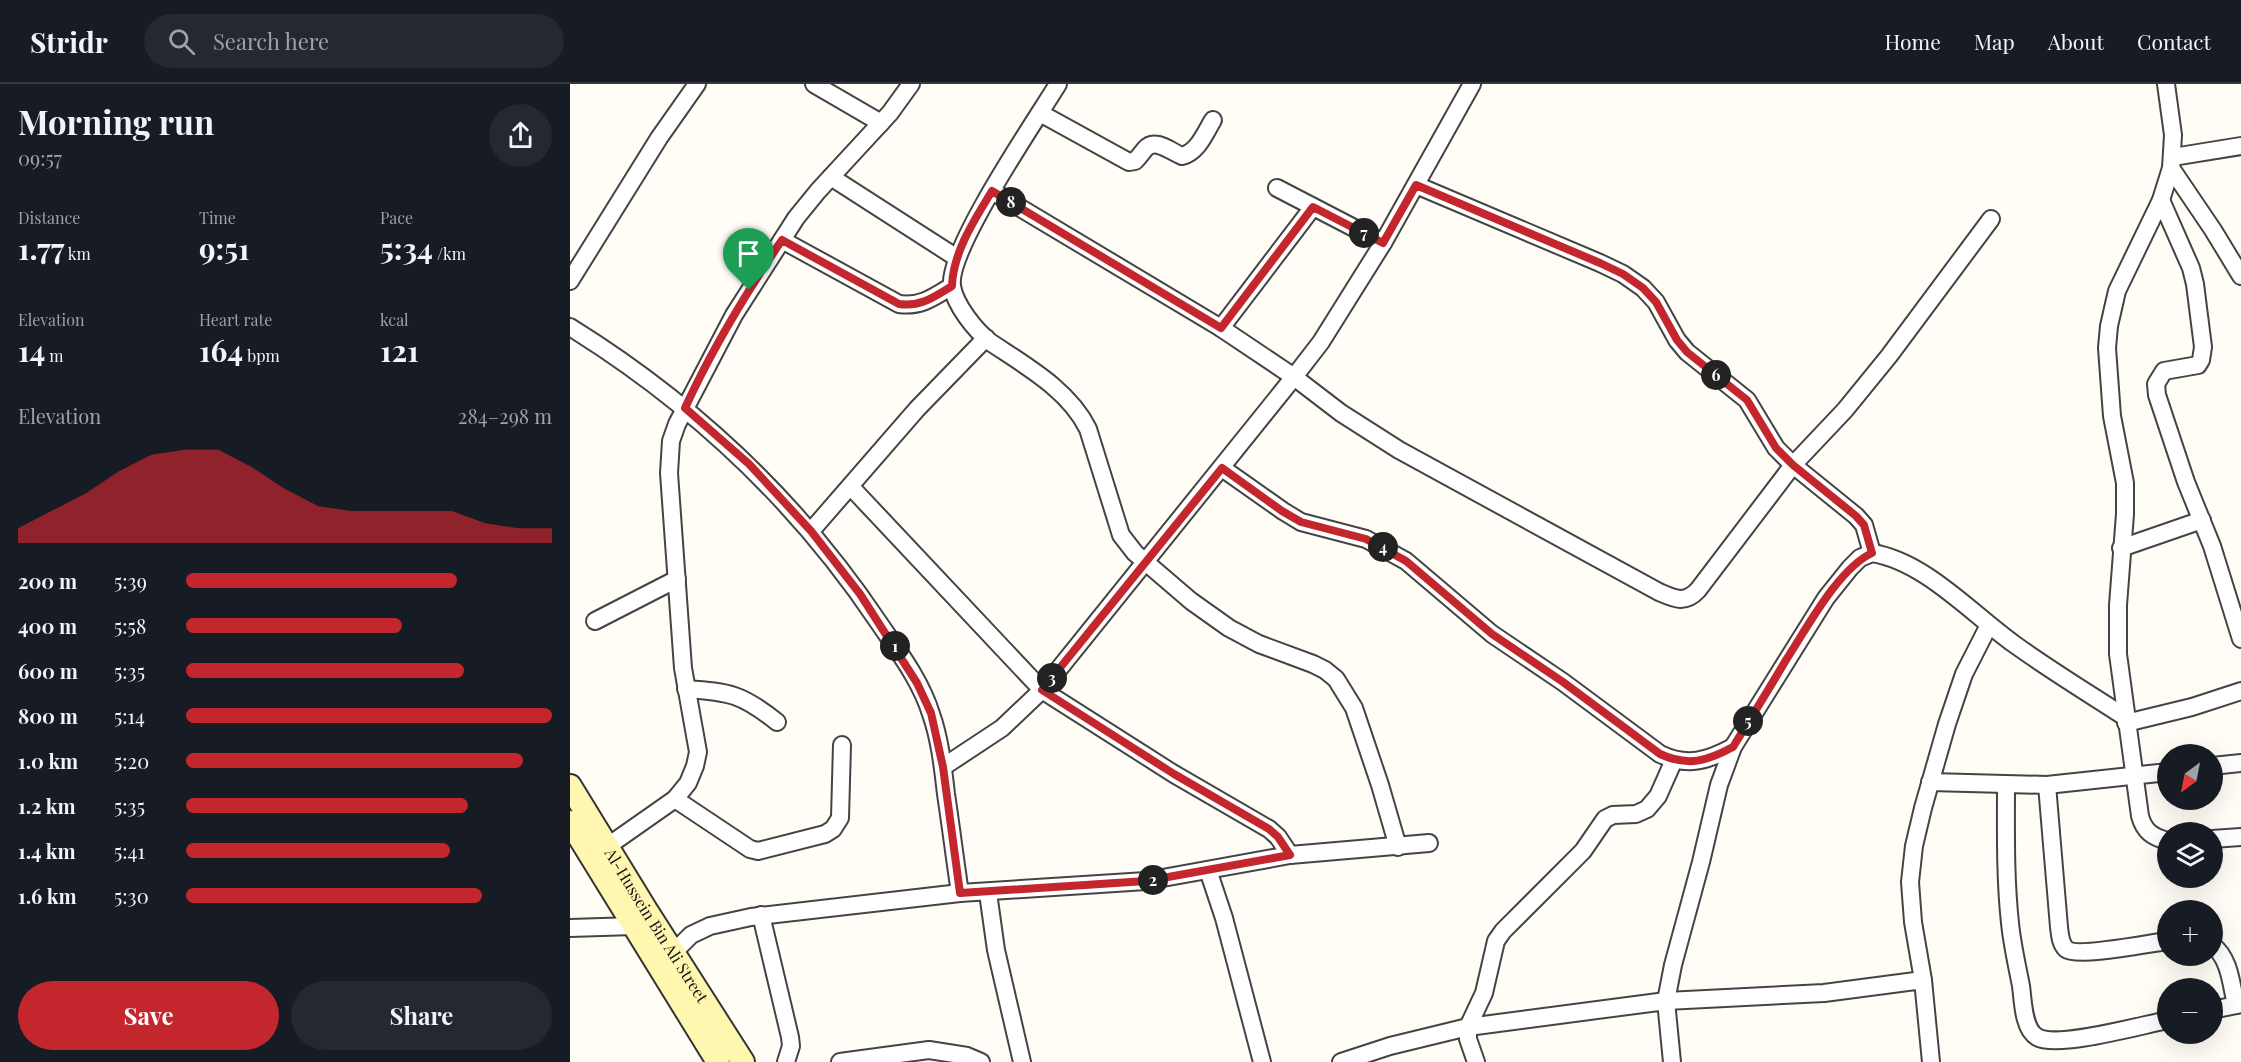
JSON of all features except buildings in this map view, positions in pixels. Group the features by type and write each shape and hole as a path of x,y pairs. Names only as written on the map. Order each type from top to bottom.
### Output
{"street":[{"path":"570,281 659,138 697,84"},
{"path":"814,84 881,123"},
{"path":"608,846 675,799 688,783 698,752 683,668 669,473 671,441 676,424 723,334 801,212 881,123 911,84"},
{"path":"1058,84 992,191 957,258 952,272 952,286 964,312 986,338 1051,385 1068,399 1080,414 1088,429 1121,535 1127,544 1191,601 1229,628 1259,644 1325,669 1336,679 1354,708 1398,847"},
{"path":"943,767 1002,728 1042,690 1294,377 1321,342 1383,243 1472,84"},
{"path":"2157,838 2143,826 2140,816 2120,682 2117,632 2125,483 2108,391 2107,366 2109,326 2123,277 2161,200 2172,162 2172,124 2166,84"},
{"path":"1040,113 1130,162 1135,161 1146,147 1152,144 1182,156 1188,155 1198,145 1213,120"},
{"path":"2172,162 2241,146"},
{"path":"2172,162 2241,276"},
{"path":"831,177 957,258"},
{"path":"1416,185 1600,263 1623,274 1643,288 1656,302 1677,340 1687,352 1747,400 1776,448 1864,525 1872,553"},
{"path":"1277,188 1383,243"},
{"path":"992,191 1221,328 1294,377 1341,413 1399,450 1675,599 1684,600 1692,597 1698,590 1793,465 1845,410 1889,356 1990,219"},
{"path":"2161,200 2191,268 2204,354 2198,365 2164,371 2156,384 2177,457 2221,573 2241,639"},
{"path":"1221,328 1313,207"},
{"path":"782,240 899,304 924,303 952,286"},
{"path":"570,327 625,363 685,408 749,464 811,531 860,594 917,683 931,713 943,767 960,893"},
{"path":"811,531 924,401 986,338"},
{"path":"1222,468 1301,522 1366,539 1406,561 1492,634 1563,682 1660,754 1674,760 1700,760 1717,756 1733,747"},
{"path":"851,487 1042,690 1164,768 1269,829 1278,837 1290,855"},
{"path":"2121,548 2202,520"},
{"path":"1672,1062 1666,1001 1719,785 1733,747 1826,598 1860,558 1872,553 1898,560 1921,573 2036,659 2126,720 2192,707 2241,691"},
{"path":"595,621 677,579"},
{"path":"1931,1062 1923,980 1913,922 1910,882 1914,846 1947,724 1964,675 1989,625"},
{"path":"686,689 730,693 745,699 777,722"},
{"path":"675,799 750,849 758,851 825,834 833,829 840,818 842,745"},
{"path":"1476,1062 1468,1039 1468,1027 1484,993 1496,941 1503,931 1583,851 1605,819 1612,815 1636,814 1647,809 1661,790 1674,760"},
{"path":"2223,765 2241,763"},
{"path":"1930,782 2047,785 2157,774"},
{"path":"2006,785 2010,926 2031,1032 2037,1037 2056,1041 2100,1035 2157,1022"},
{"path":"2047,785 2059,927 2061,941 2067,950 2076,953 2157,943"},
{"name":"Al-Hussein Bin Ali Street","path":"570,786 646,910 744,1062"},
{"name":"Al-Hussein Bin Ali Street","path":"570,822 718,1062"},
{"path":"2223,838 2241,837"},
{"path":"674,952 691,935 710,926 761,915 960,893 1146,881 1290,855 1429,843"},
{"path":"1208,870 1224,918 1259,1060"},
{"path":"988,892 996,950 1022,1062"},
{"path":"761,915 790,1037 791,1046 786,1062"},
{"path":"570,928 634,926"},
{"path":"2223,956 2238,1004 2223,1007"},
{"path":"1341,1062 1390,1046 1468,1027 1666,1001 1841,991 1923,980"},
{"path":"840,1062 931,1056 967,1056 981,1062"}],"route":[{"path":"1416,185 1600,263 1623,274 1643,288 1656,302 1677,340 1687,352 1747,400 1776,448 1864,525 1872,553 1860,558 1826,598 1733,747 1717,756 1684,762 1660,754 1563,682 1492,634 1425,574 1386,548 1366,539 1301,522 1222,468 1042,690 1174,774 1269,829 1278,837 1290,855 1146,881 960,893 943,767 931,713 917,683 860,594 811,531 749,464 685,408 697,382 749,290 782,240 899,304 924,303 952,286 952,272 962,245 992,191 1221,328 1313,207 1383,243 1416,185"}]}
